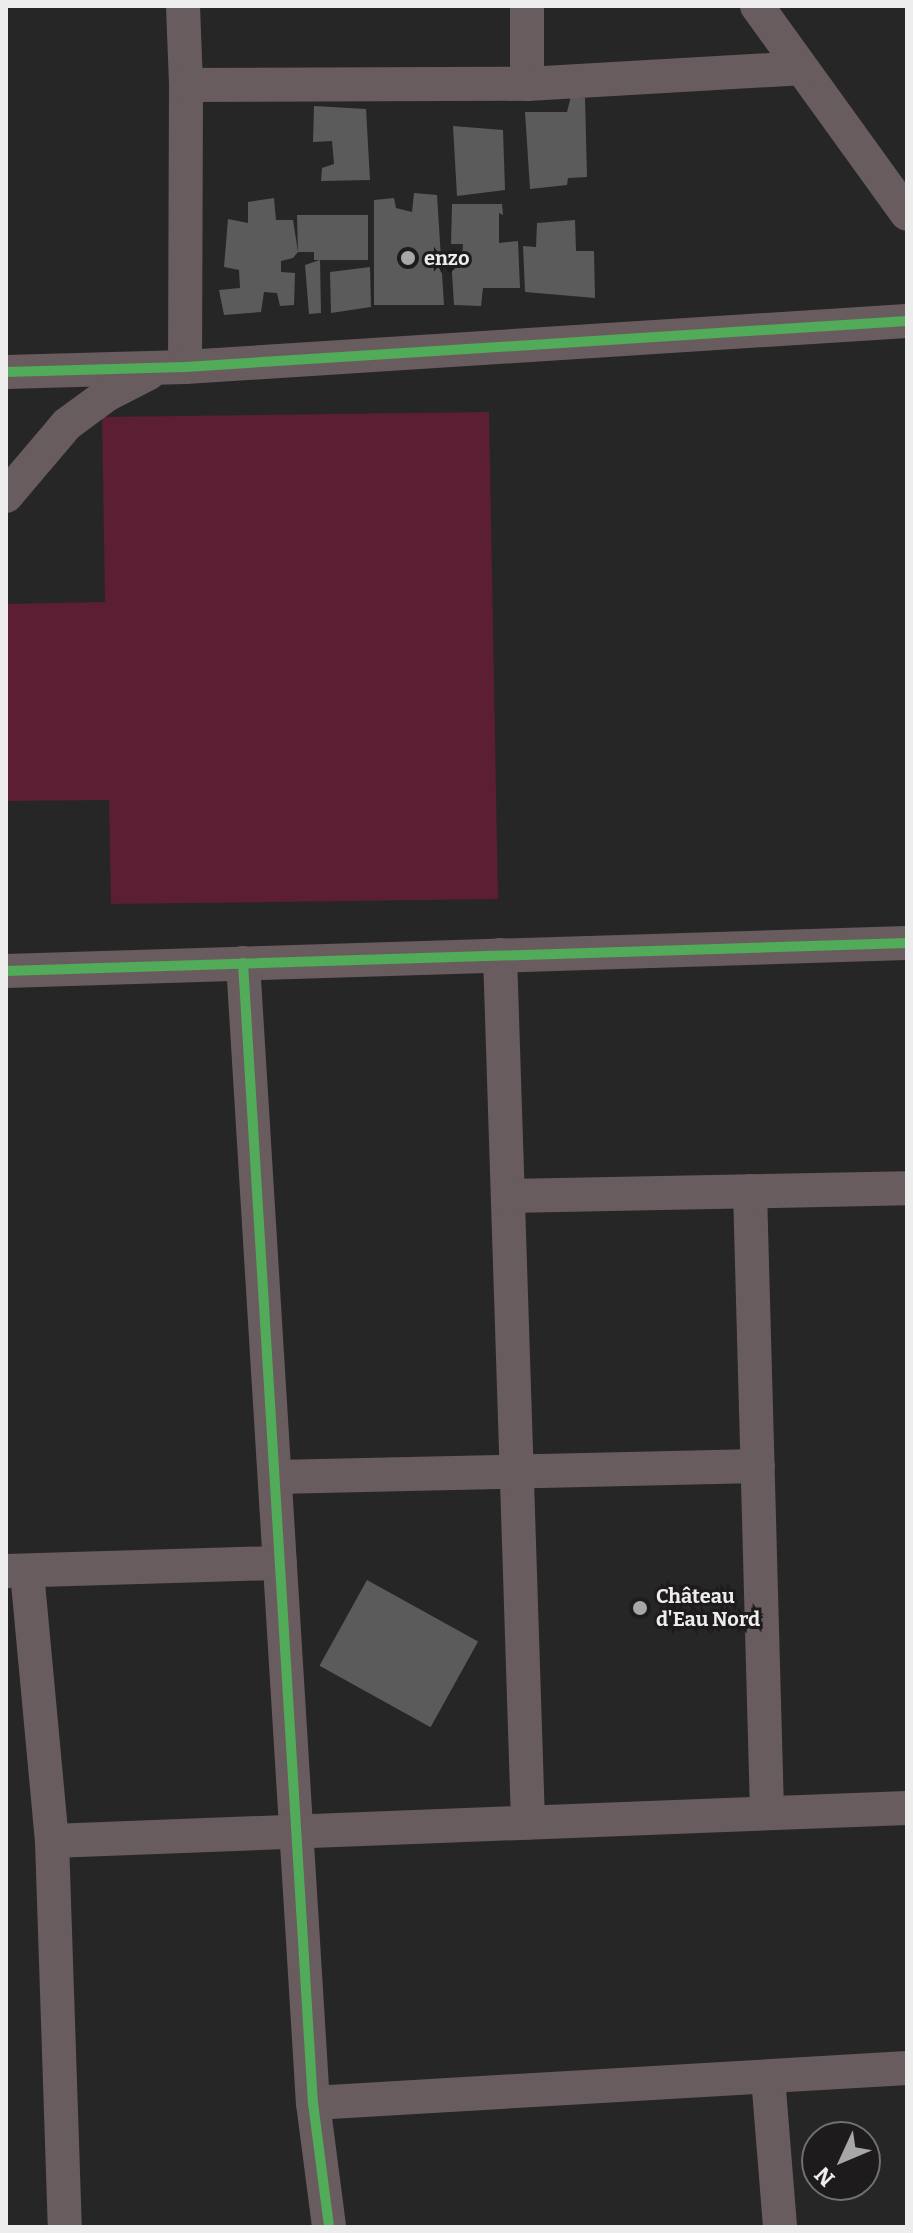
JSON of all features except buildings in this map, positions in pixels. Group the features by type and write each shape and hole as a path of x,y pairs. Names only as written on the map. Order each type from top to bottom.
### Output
{"street":[{"path":"172,368 186,85 183,6"},
{"path":"527,6 527,84"},
{"path":"757,6 907,214"},
{"path":"186,85 527,84 801,68"},
{"path":"6,372 172,368 907,321"},
{"path":"6,496 67,424 108,394 172,368"},
{"path":"6,971 907,943"},
{"path":"500,955 528,1823"},
{"path":"243,963 313,2103 329,2227"},
{"path":"508,1196 907,1188"},
{"path":"750,1191 767,1813"},
{"path":"275,1477 758,1466"},
{"path":"65,2227 52,1841 17,1571 280,1563"},
{"path":"52,1841 907,1808"},
{"path":"313,2103 907,2068"},
{"path":"768,2077 780,2227"}],"shaded area":[{"path":"489,412 498,899 111,904 109,800 6,801 6,604 105,602 102,417"}],"cycle path":[{"path":"6,372 185,367 907,321"},
{"path":"6,971 907,943"},
{"path":"243,963 313,2103 329,2227"}],"place":[{"name":"enzo","path":"408,258"},
{"name":"Château d'Eau Nord","path":"640,1608"}]}
